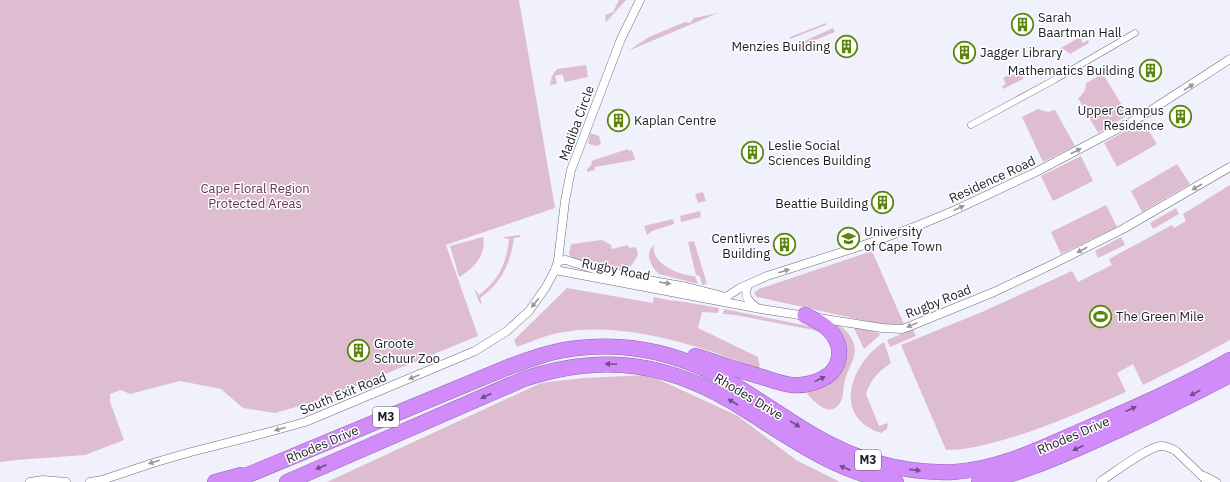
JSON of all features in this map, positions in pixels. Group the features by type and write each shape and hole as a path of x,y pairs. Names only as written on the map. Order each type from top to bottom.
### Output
{"highway":[{"path":"511,366 536,349 556,343 588,338 632,339 662,345 785,384 803,385 813,383 829,375 836,368 839,358 838,346 833,334 823,324 805,315"},
{"name":"Rhodes Drive","path":"261,470 511,366 537,357 577,348 614,347 660,353 706,370 813,435 847,453 878,464 928,471 954,472 987,467 1031,453 1135,408 1230,360"},
{"name":"Rhodes Drive","path":"287,482 524,379 560,368 604,364 650,368 696,382 717,392 816,454 861,474 896,482"},
{"name":"Rhodes Drive","path":"979,482 1030,468 1072,451 1172,406 1230,375"},
{"path":"215,482 261,470"},
{"name":"M3","path":"231,482 261,470"}],"street":[{"name":"Madiba Circle","path":"556,270 565,200 571,170 621,38 640,0"},
{"path":"971,125 1054,80 1135,32"},
{"name":"Residence Road","path":"748,284 767,276 824,259 954,211 1036,172 1142,116 1230,59"},
{"name":"Rugby Road","path":"556,270 761,309 882,328 902,329 994,292 1051,265 1123,229 1230,167"},
{"name":"Rugby Road","path":"558,261 566,260 642,279 687,287 723,297 729,296 748,284"},
{"name":"South Exit Road","path":"90,482 102,480 191,452 311,420 475,350 507,331 520,319 536,303 556,270"},
{"path":"748,284 746,290 749,302 761,309"},
{"path":"1100,481 1150,449 1162,446 1176,451 1206,479 1216,482"},
{"path":"30,482 43,480 65,482"}],"green space":[{"name":"Cape Floral Region Protected Areas","path":"0,0 519,0 555,208 446,245 478,336 324,399 275,413 243,408 221,389 180,381 130,394 121,390 110,394 110,402 124,440 85,455 0,462"},
{"path":"619,0 626,0 606,22 605,15 613,12"},
{"path":"718,13 628,51 649,37 685,22 690,23 694,18"},
{"path":"826,23 826,25 790,39 790,37"},
{"path":"833,28 835,32 793,49 802,42"},
{"path":"1080,37 1083,43 1088,40 1089,43 1070,54 1065,50 1059,49"},
{"path":"586,65 588,77 565,82 562,74 555,76 557,84 550,85 552,76 557,69"},
{"path":"1026,67 1023,79 1003,89 1002,86 1006,84 1003,78"},
{"path":"1103,74 1128,115 1098,133 1078,98 1082,95 1086,87 1086,83"},
{"path":"1038,109 1048,112 1055,110 1075,146 1043,162 1022,117"},
{"path":"1143,121 1157,144 1117,167 1104,143"},
{"path":"590,133 599,136 601,144 596,146 589,144"},
{"path":"628,149 629,151 632,150 635,160 595,167 595,170 587,172 587,169 592,164 591,161"},
{"path":"1081,156 1093,181 1053,201 1041,176"},
{"path":"1177,164 1190,184 1142,212 1131,191"},
{"name":"The Green Mile","path":"1230,185 1230,340 1143,385 1133,364 1117,373 1126,392 1050,424 989,444 946,450 901,345 982,312 1072,271 1078,282 1112,265 1109,259 1172,225 1174,228 1186,221 1183,214"},
{"path":"703,192 706,201 698,203 695,194"},
{"path":"1106,205 1117,227 1061,254 1051,232"},
{"path":"1176,208 1179,214 1153,229 1150,223"},
{"path":"700,211 701,217 681,222 680,216"},
{"path":"673,219 674,224 652,231 647,235 644,226"},
{"path":"520,235 520,237 514,238 510,256 504,272 494,286 480,298 481,304 474,288 479,295 486,290 500,271 504,264 508,248 509,239 504,237"},
{"path":"483,237 483,250 478,261 474,266 459,277 450,246"},
{"path":"1121,237 1125,245 1098,258 1095,251"},
{"path":"602,240 611,245 612,249 628,245 629,248 636,247 638,254 631,265 627,268 619,270 594,266 578,261 569,254 571,244"},
{"path":"694,241 707,284 702,285 700,276 696,275 688,242"},
{"path":"654,245 654,252 661,263 674,271 695,276 698,284 659,274 653,268 649,256 649,252"},
{"path":"872,251 904,324 884,325 757,297 754,293 759,289"},
{"path":"567,288 653,303 654,297 719,308 718,313 702,312 698,328 758,357 760,369 687,344 635,333 609,330 583,330 558,333 542,337 517,347 514,340"},
{"path":"724,309 818,328 822,333 814,330 723,314"},
{"path":"834,323 843,328 850,336 853,341 855,351 845,380 841,401 837,407 827,409 817,404 805,391 833,376"},
{"path":"853,326 879,333 880,335 864,349"},
{"path":"913,329 916,336 890,347 887,340"},
{"path":"884,342 891,363 876,376 870,384 866,394 879,426 888,423 887,429 881,433 866,425 856,415 851,403 851,390 855,376 862,363"},
{"path":"649,375 738,416 796,460 840,482 327,482 541,383 582,378"}],"place":[{"name":"Sarah Baartman Hall","path":"1023,24"},
{"name":"Menzies Building","path":"846,46"},
{"name":"Jagger Library","path":"965,52"},
{"name":"Mathematics Building","path":"1150,70"},
{"name":"Upper Campus Residence","path":"1180,117"},
{"name":"Kaplan Centre","path":"618,120"},
{"name":"Leslie Social Sciences Building","path":"753,152"},
{"name":"Beattie Building","path":"883,203"},
{"name":"University of Cape Town","path":"849,238"},
{"name":"Centlivres Building","path":"785,245"},
{"name":"The Green Mile","path":"1101,316"},
{"name":"Groote Schuur Zoo","path":"358,350"}]}
